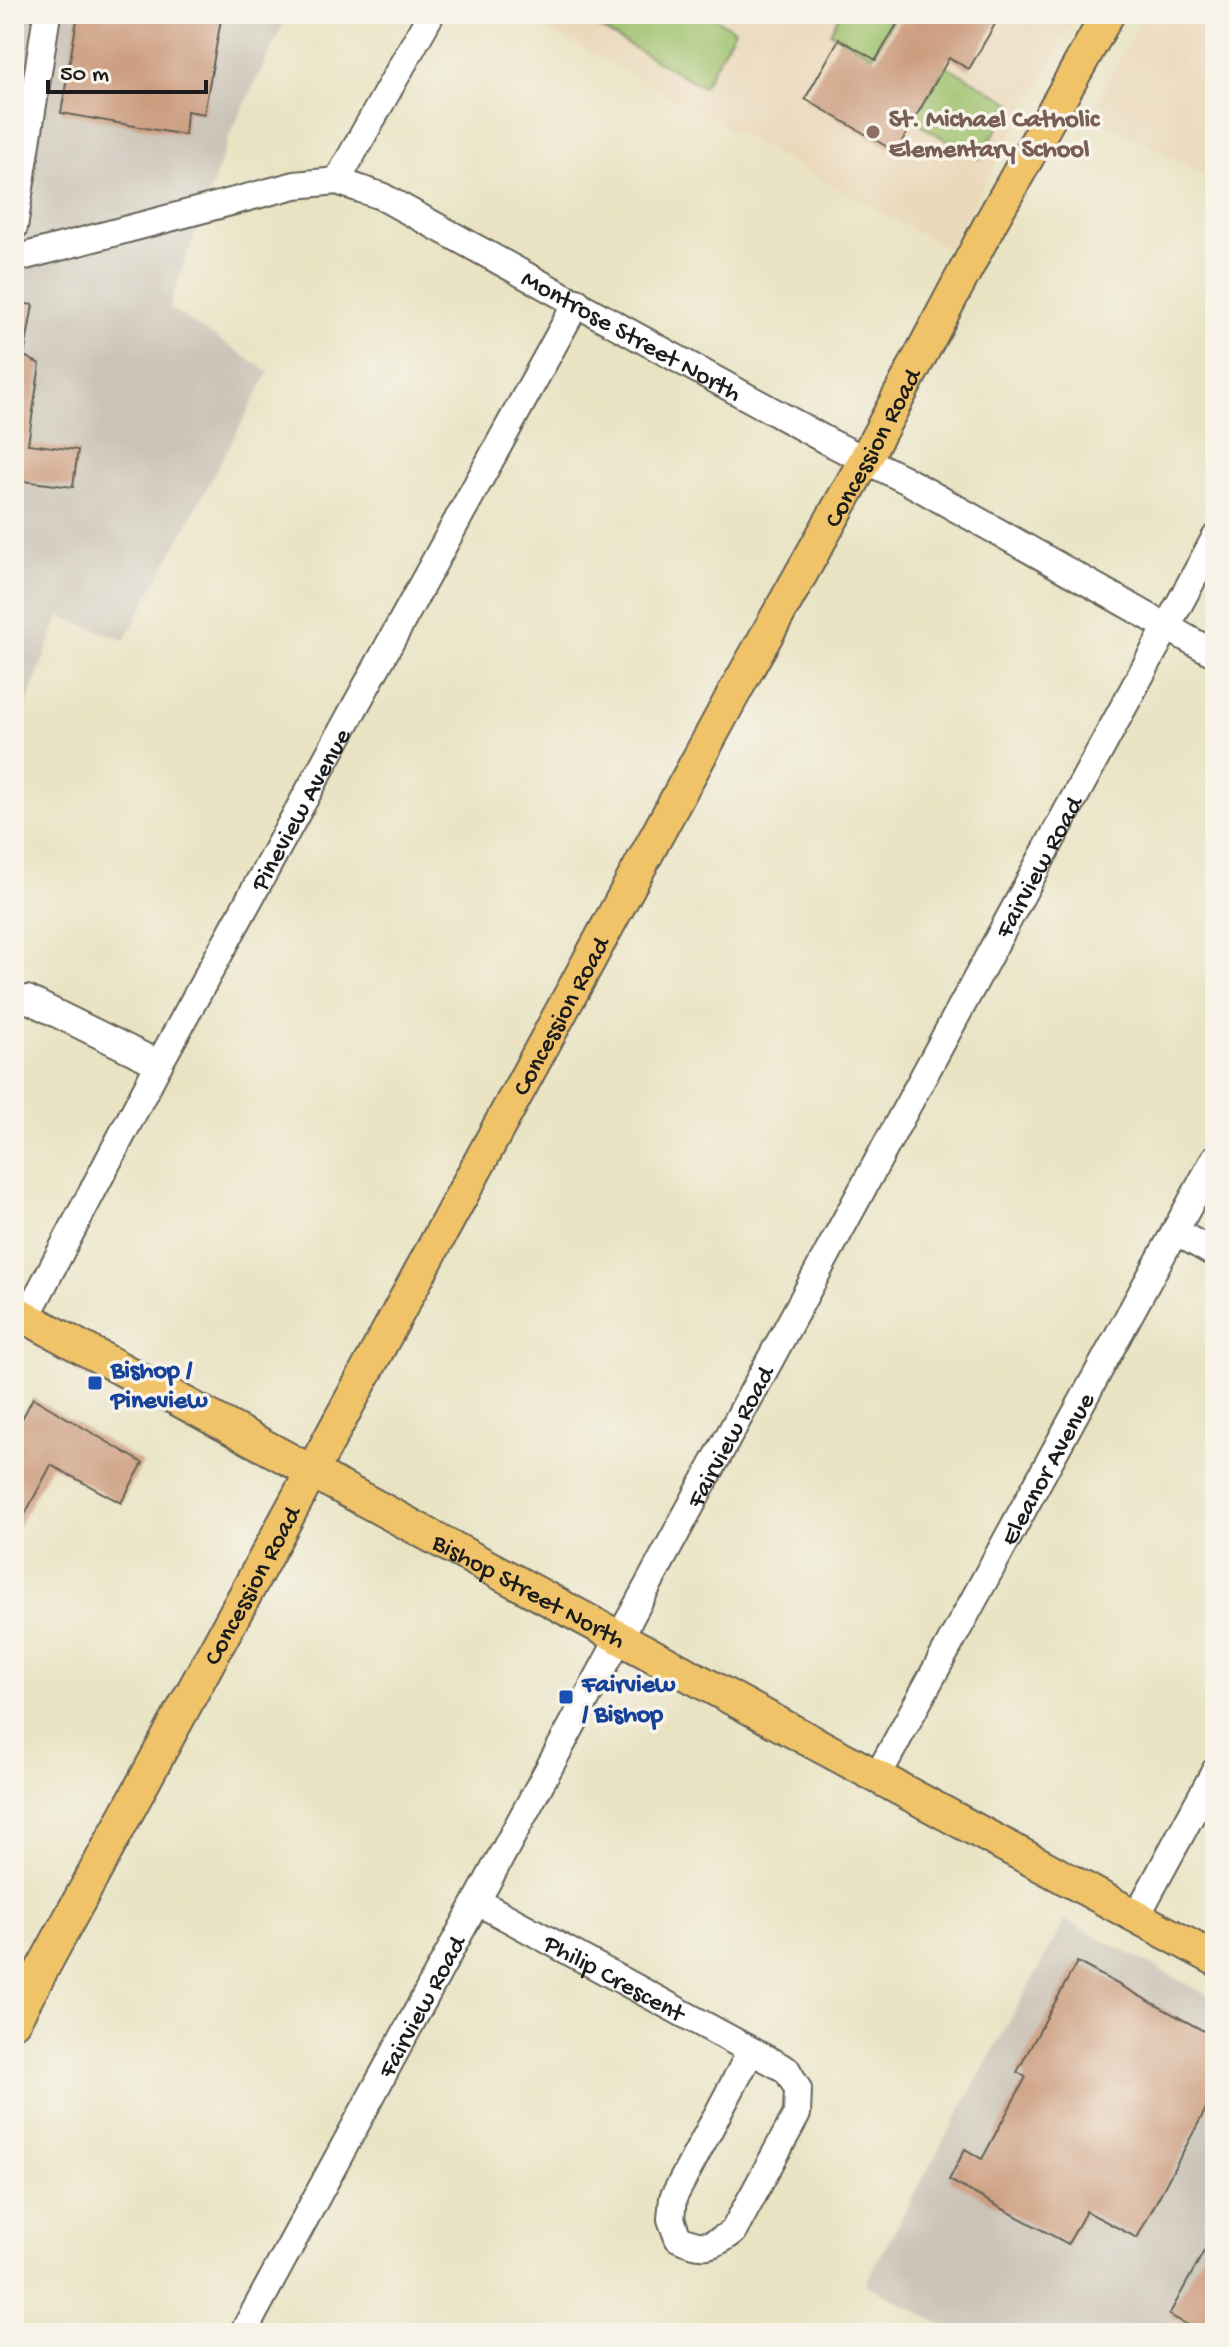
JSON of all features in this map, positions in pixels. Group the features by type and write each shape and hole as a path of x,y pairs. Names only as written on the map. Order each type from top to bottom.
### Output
{"main road":[{"name":"Concession Road","path":"14,2021 727,706 1108,14"},
{"name":"Bishop Street North","path":"20,1314 1215,1959"}],"street":[{"path":"14,227 47,14"},
{"path":"337,181 431,14"},
{"name":"Montrose Street North","path":"14,259 295,185 337,181 381,196 1215,654"},
{"name":"Pineview Avenue","path":"20,1314 577,302"},
{"name":"Fairview Road","path":"243,2333 1215,538"},
{"path":"27,999 159,1064"},
{"name":"Eleanor Avenue","path":"877,1777 1215,1158"},
{"path":"1175,1231 1215,1254"},
{"path":"1136,1917 1215,1771"},
{"name":"Philip Crescent","path":"478,1902 787,2070 798,2089 797,2114 733,2232 717,2243 697,2247 678,2238 671,2219 673,2198 751,2051"}],"shaded area":[{"path":"14,14 288,14 229,137 169,308 269,372 125,640 59,616 14,741"},
{"name":"St. Michael Catholic Elementary School","path":"520,14 1078,14 948,249"},
{"path":"1144,14 1215,14 1215,180 1089,115"},
{"path":"1065,1920 1215,1999 1215,2333 958,2333 865,2284"}],"green space":[{"path":"707,14 735,30 703,87 576,15"},
{"path":"840,14 884,14 893,19 873,56 830,32"},
{"path":"945,65 1012,103 980,159 913,121"}],"building":[{"path":"78,14 222,14 204,114 187,111 185,135 61,113"},
{"path":"903,14 1001,14 969,69 949,58 896,152 805,99 839,39 876,60"},
{"path":"14,302 33,305 24,356 40,364 28,444 78,450 73,487 14,480"},
{"path":"33,1398 143,1463 121,1503 51,1465 14,1535 14,1434"},
{"path":"1077,1962 1215,2037 1215,2092 1137,2238 1086,2211 1068,2244 949,2180 965,2149 982,2159 1026,2077 1017,2072"},
{"path":"1215,2231 1215,2333 1203,2333 1169,2315"}],"place":[{"name":"St. Michael Catholic Elementary School","path":"873,132"},
{"name":"Bishop / Pineview","path":"95,1383"},
{"name":"Fairview / Bishop","path":"566,1697"}]}
